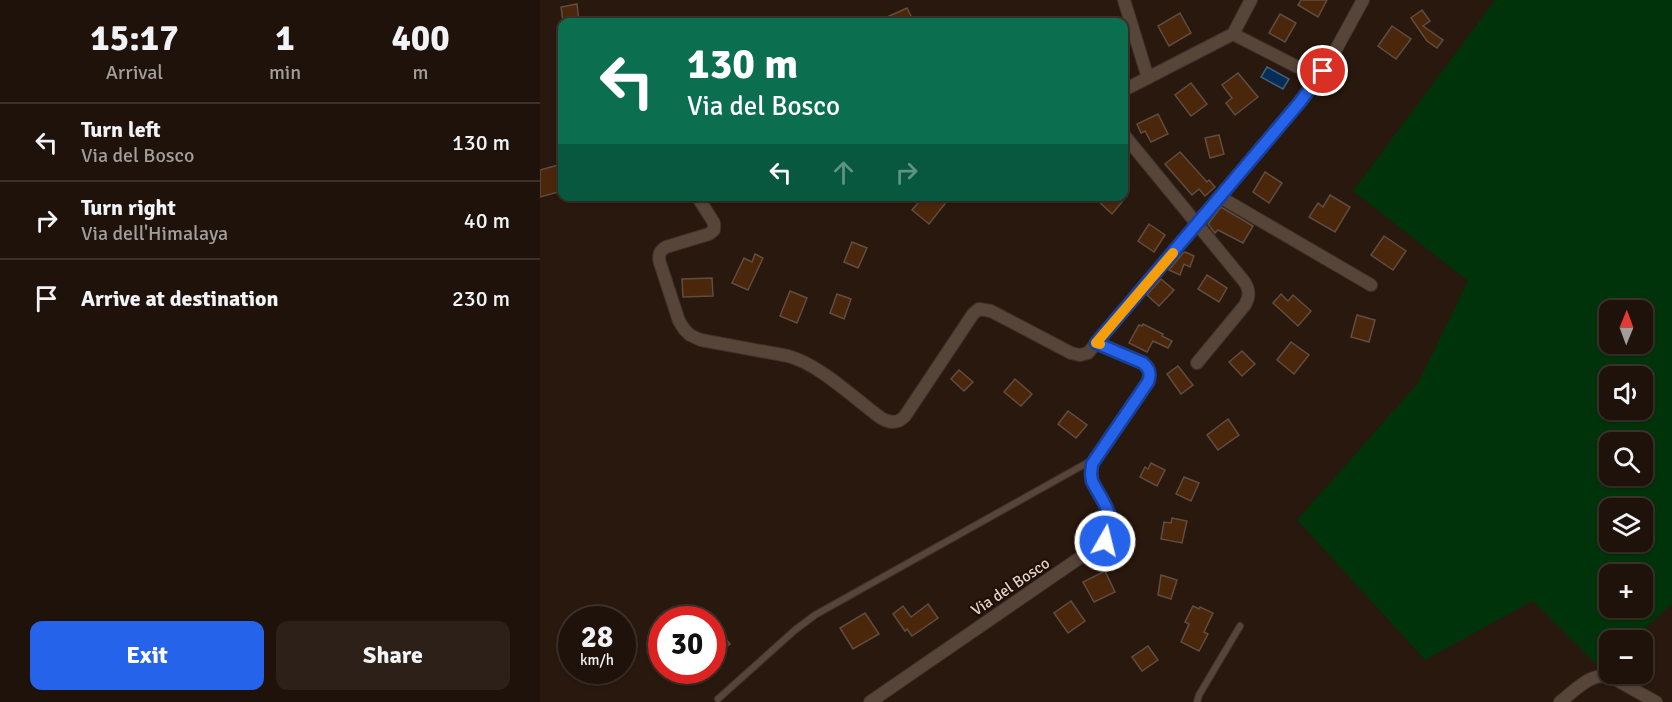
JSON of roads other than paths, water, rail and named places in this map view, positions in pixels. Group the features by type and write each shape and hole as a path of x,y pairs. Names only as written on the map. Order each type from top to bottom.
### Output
{"street":[{"path":"1124,0 1148,78"},
{"path":"1128,88 1233,34 1251,0"},
{"path":"700,201 714,223 714,230 709,234 663,248 659,255 676,311 684,329 701,340 788,356 806,362 885,420 896,422 905,416 973,314 980,309 992,311 1068,351 1080,355 1088,353 1319,78 1364,0"},
{"path":"1233,34 1319,78"},
{"path":"1128,140 1246,284 1249,294 1244,307 1197,363"},
{"path":"1220,197 1371,285"},
{"path":"1095,459 1148,382 1150,373 1143,363 1096,343"},
{"name":"Via del Bosco","path":"870,702 1110,537 1113,531 1112,522 1091,478 1091,467 1095,459"},
{"path":"1560,702 1589,680 1604,676 1656,702"}],"lane":[{"path":"718,699 815,615 1095,459"},
{"path":"1197,702 1240,626"}],"water":[{"path":"1267,67 1289,79 1283,89 1261,77"}]}
